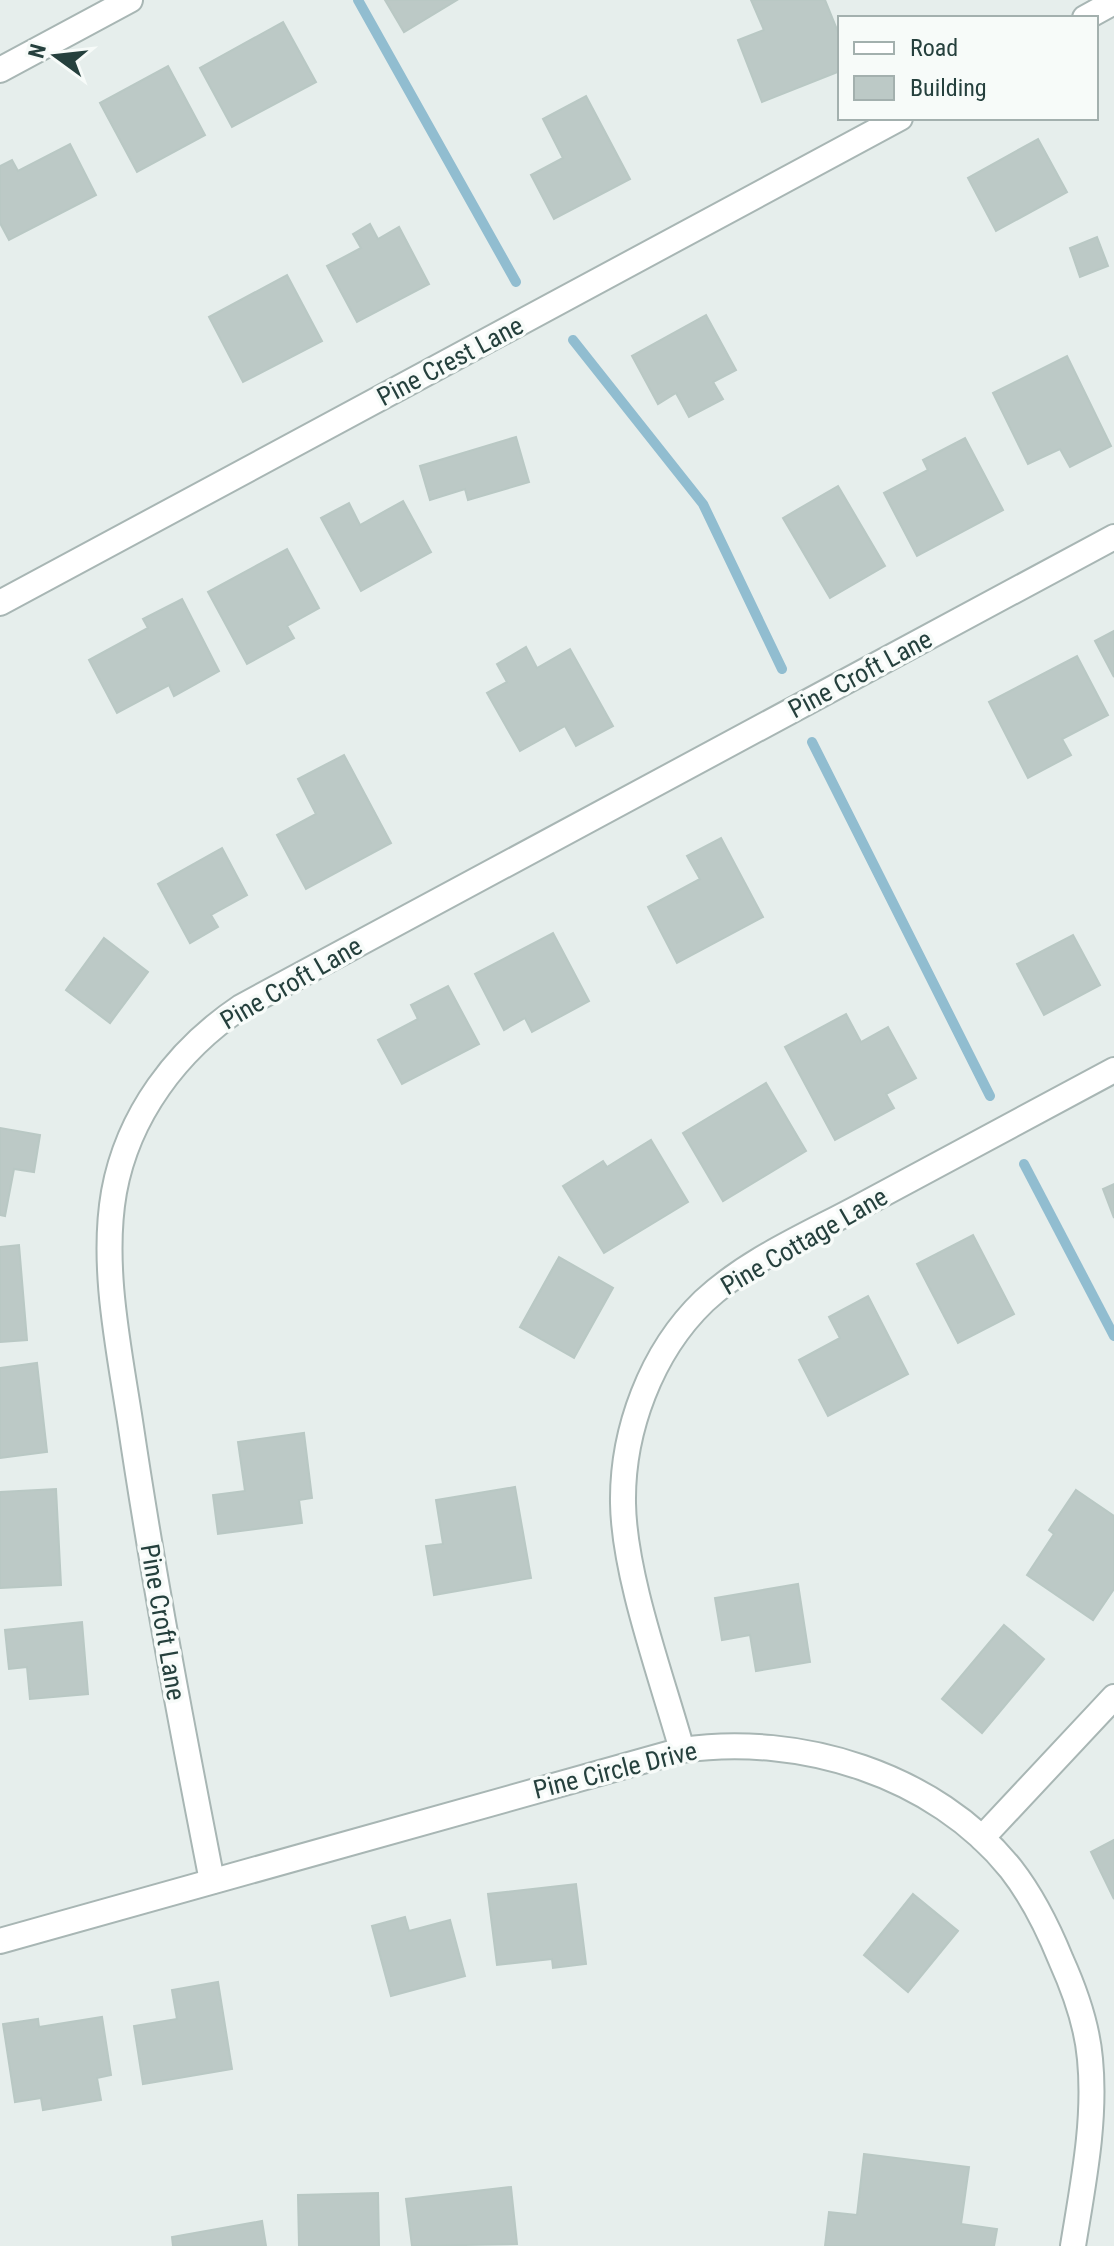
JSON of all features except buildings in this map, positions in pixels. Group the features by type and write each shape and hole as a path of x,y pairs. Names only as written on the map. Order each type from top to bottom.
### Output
{"street":[{"path":"0,70 130,0"},
{"path":"1089,16 1114,2"},
{"name":"Pine Crest Lane","path":"0,603 896,120"},
{"name":"Pine Croft Lane","path":"212,1881 157,1599 123,1376 112,1270 114,1193 128,1143 151,1098 201,1038 241,1007 1114,537"},
{"name":"Pine Cottage Lane","path":"682,1750 630,1559 623,1504 629,1440 651,1377 668,1347 704,1302 764,1258 1114,1070"},
{"path":"982,1838 1114,1697"},
{"name":"Pine Circle Drive","path":"0,1941 682,1750 711,1746 765,1746 840,1760 927,1799 982,1838 1010,1869 1046,1925 1082,2017 1090,2057 1091,2115 1073,2246"}],"waterway":[{"path":"358,0 516,282"},
{"path":"573,340 703,504 782,669"},
{"path":"812,742 990,1096"},
{"path":"1024,1164 1114,1336"}]}
